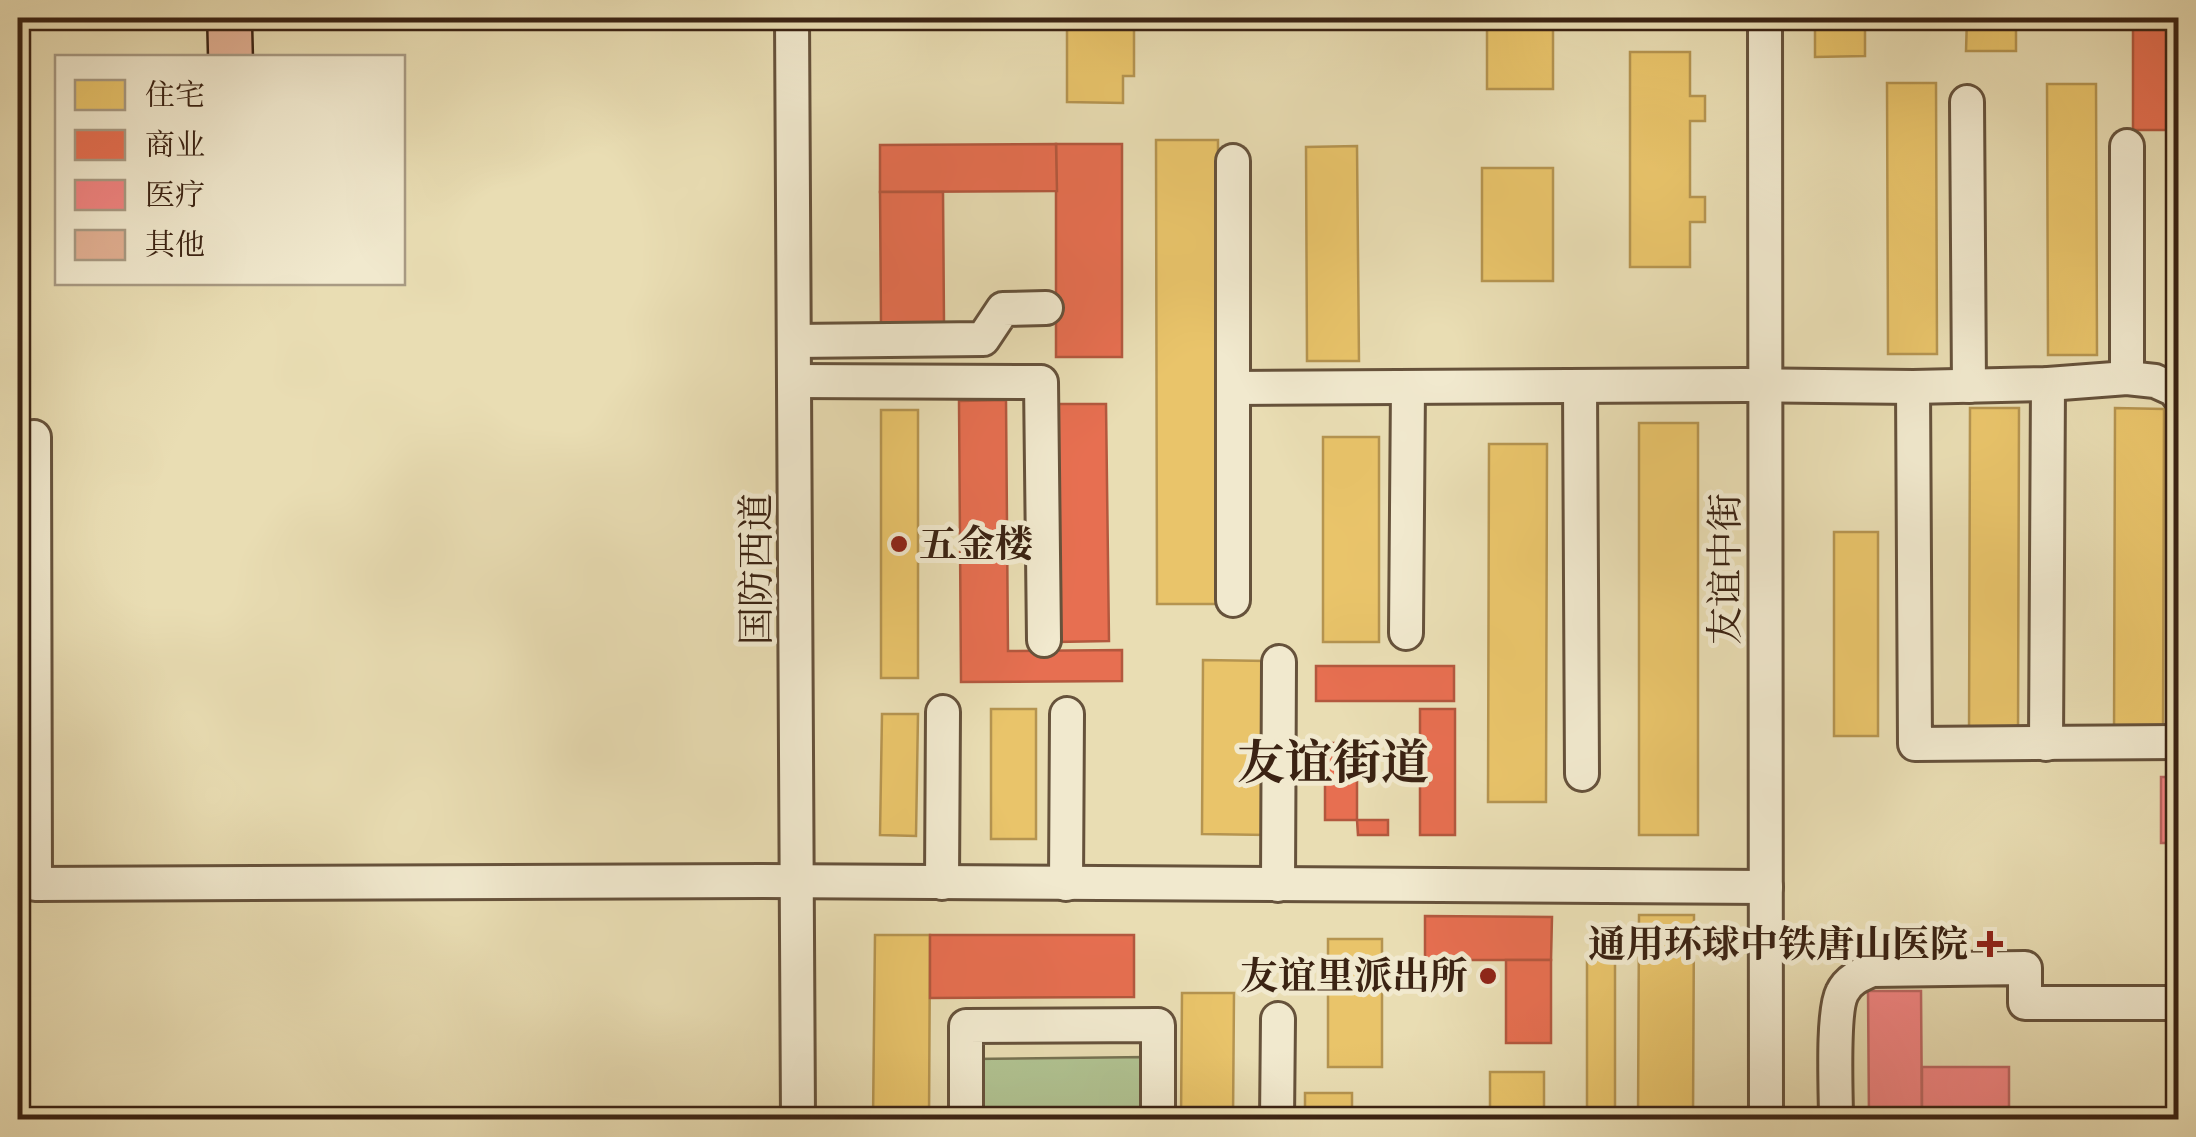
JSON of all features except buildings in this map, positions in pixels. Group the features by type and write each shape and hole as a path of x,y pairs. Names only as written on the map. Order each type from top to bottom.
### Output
{"street":[{"name":"国防西道","path":"792,18 798,1120"},
{"name":"友谊中街","path":"1764,18 1766,1120"},
{"path":"1967,102 1969,386"},
{"path":"2127,146 2127,378"},
{"path":"1233,161 1233,600"},
{"path":"794,341 983,339 1003,309 1046,308"},
{"path":"1233,388 1913,387 2127,378 2155,381 2178,395"},
{"path":"794,381 1040,382 1044,640"},
{"path":"2046,744 2048,384"},
{"path":"1580,386 1582,774"},
{"path":"1406,633 1408,387"},
{"path":"1913,387 1915,744 2178,742"},
{"path":"34,438 35,884 798,882 1766,888"},
{"path":"1278,885 1279,662"},
{"path":"942,883 943,712"},
{"path":"1066,884 1067,714"},
{"path":"1836,1120 1837,1015 1841,994 1854,977 1872,970 2026,968 2026,1003 2178,1003"},
{"path":"1277,1120 1278,1019"},
{"path":"966,1120 966,1026 1158,1025 1158,1120"}],"green space":[{"path":"1147,1057 1148,1119 971,1119 970,1059"}],"place":[{"name":"五金楼","path":"899,544"},
{"name":"通用环球中铁唐山医院","path":"1990,944"},
{"name":"友谊里派出所","path":"1488,976"}],"district":[{"name":"友谊街道","path":"1333,762"}]}
